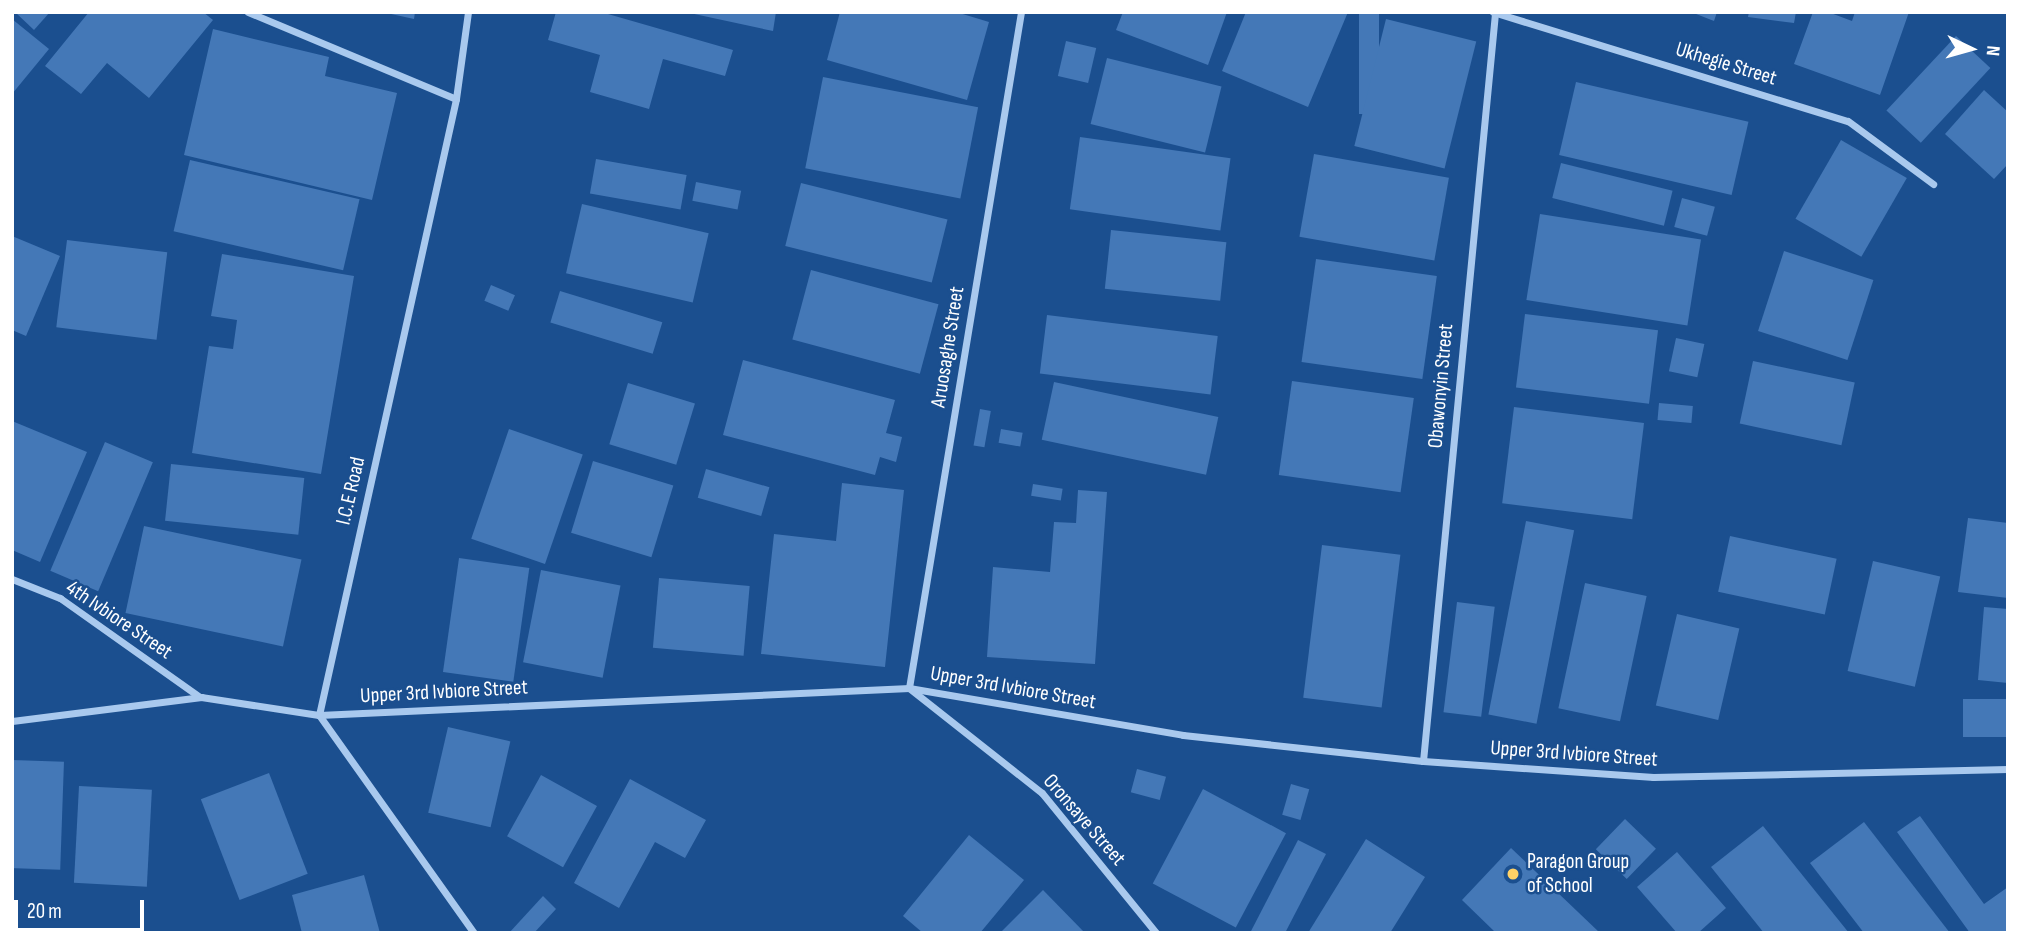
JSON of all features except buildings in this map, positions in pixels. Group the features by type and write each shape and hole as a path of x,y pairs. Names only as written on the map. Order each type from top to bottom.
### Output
{"street":[{"path":"248,12 456,99"},
{"name":"I.C.E Road","path":"319,715 456,99 468,12"},
{"name":"Aruosaghe Street","path":"909,688 1021,12"},
{"name":"Ukhegie Street","path":"1494,13 1848,121 1933,184"},
{"name":"Obawonyin Street","path":"1423,761 1494,13"},
{"name":"4th Ivbiore Street","path":"12,579 60,598 201,697"},
{"name":"Upper 3rd Ivbiore Street","path":"12,721 201,697 319,715 909,688 1183,735 1423,761 1653,777 2008,769"},
{"name":"Oronsaye Street","path":"909,688 1042,793 1156,933"},
{"path":"319,715 474,933"}],"place":[{"name":"Paragon Group of School","path":"1513,874"}]}
